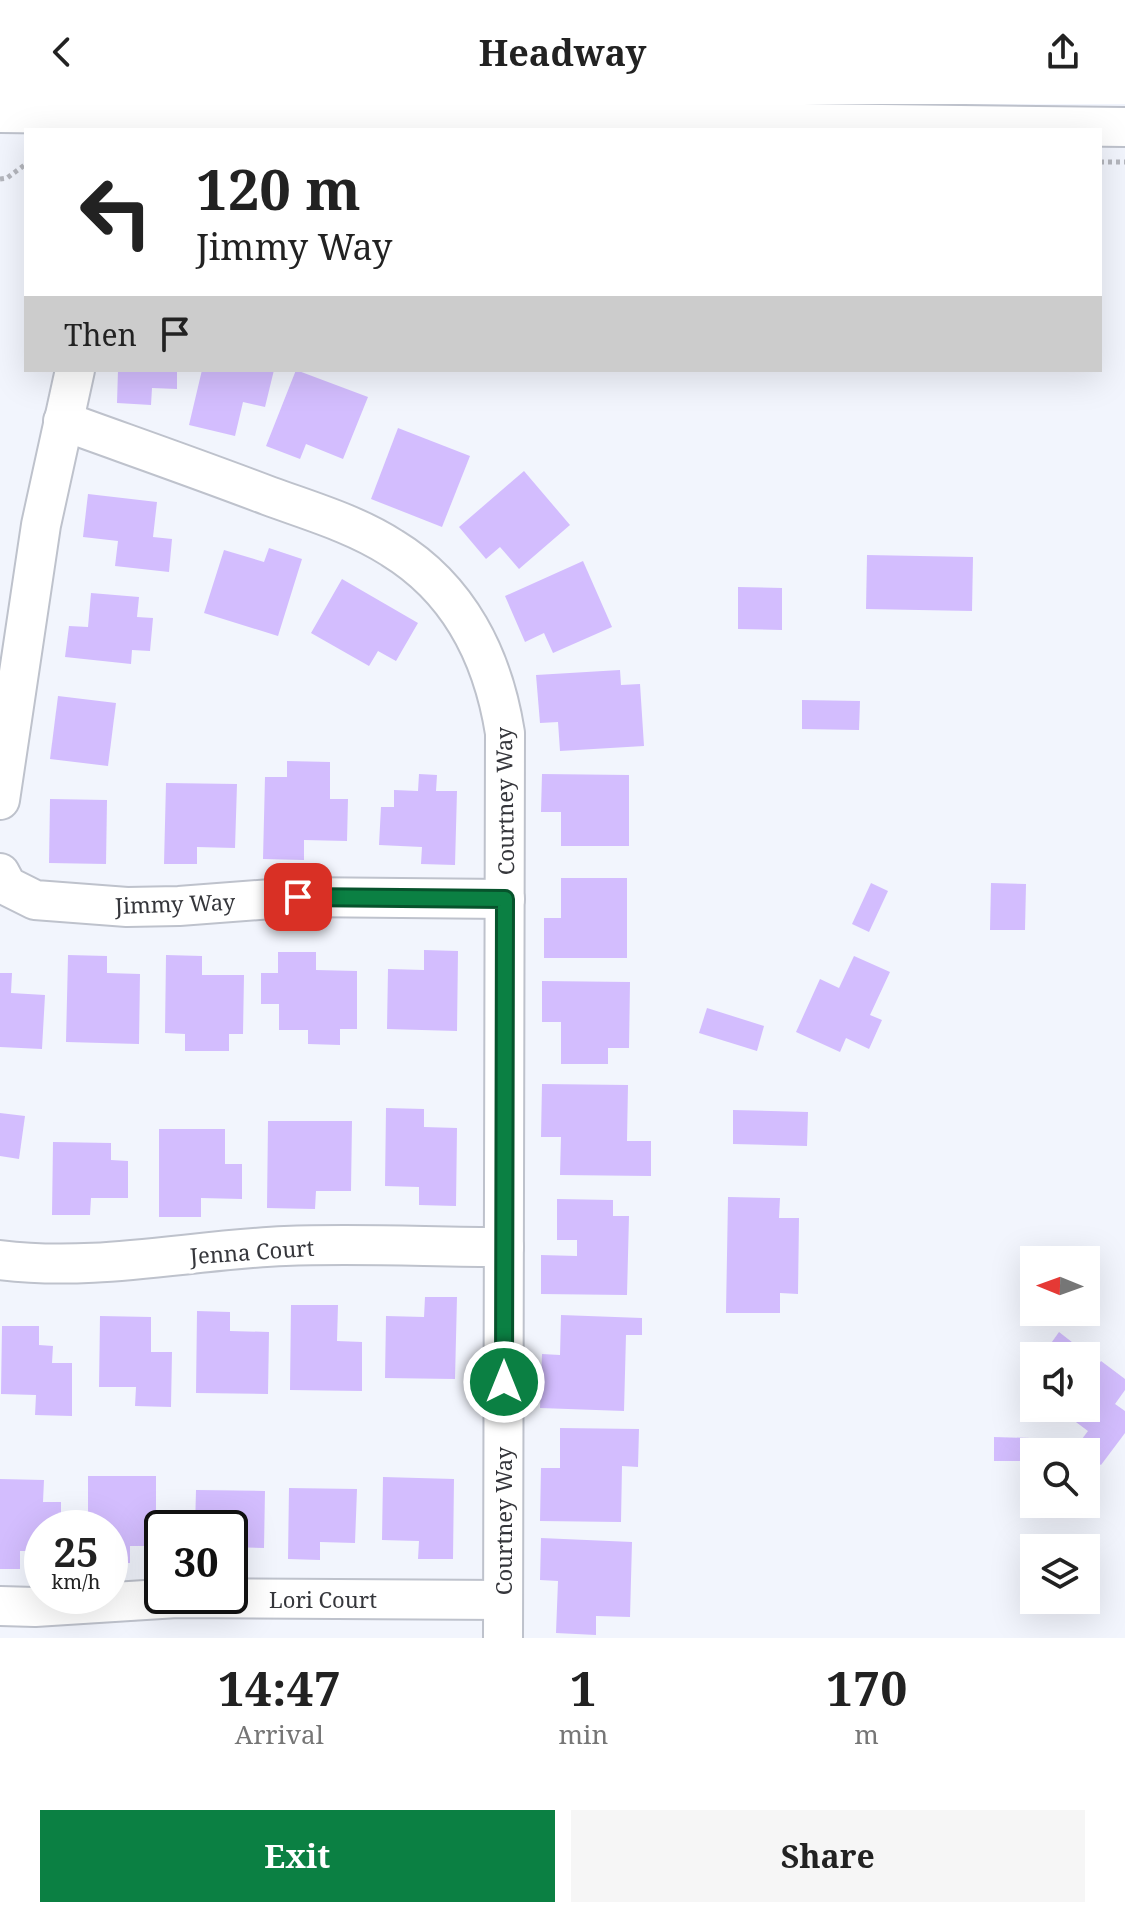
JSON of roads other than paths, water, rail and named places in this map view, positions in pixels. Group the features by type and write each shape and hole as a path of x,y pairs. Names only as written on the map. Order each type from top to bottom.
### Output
{"street":[{"path":"0,113 71,125 1125,127"},
{"path":"0,800 37,552 68,386"},
{"name":"Courtney Way","path":"68,386 391,547 422,569 446,593 472,629 489,666 499,697 505,733 503,1638"},
{"name":"Jimmy Way","path":"0,873 7,886 35,900 127,907 298,897 505,899"},
{"name":"Jenna Court","path":"0,1260 99,1264 287,1246 504,1247"},
{"name":"Lori Court","path":"0,1606 35,1607 177,1598 503,1600"}]}
